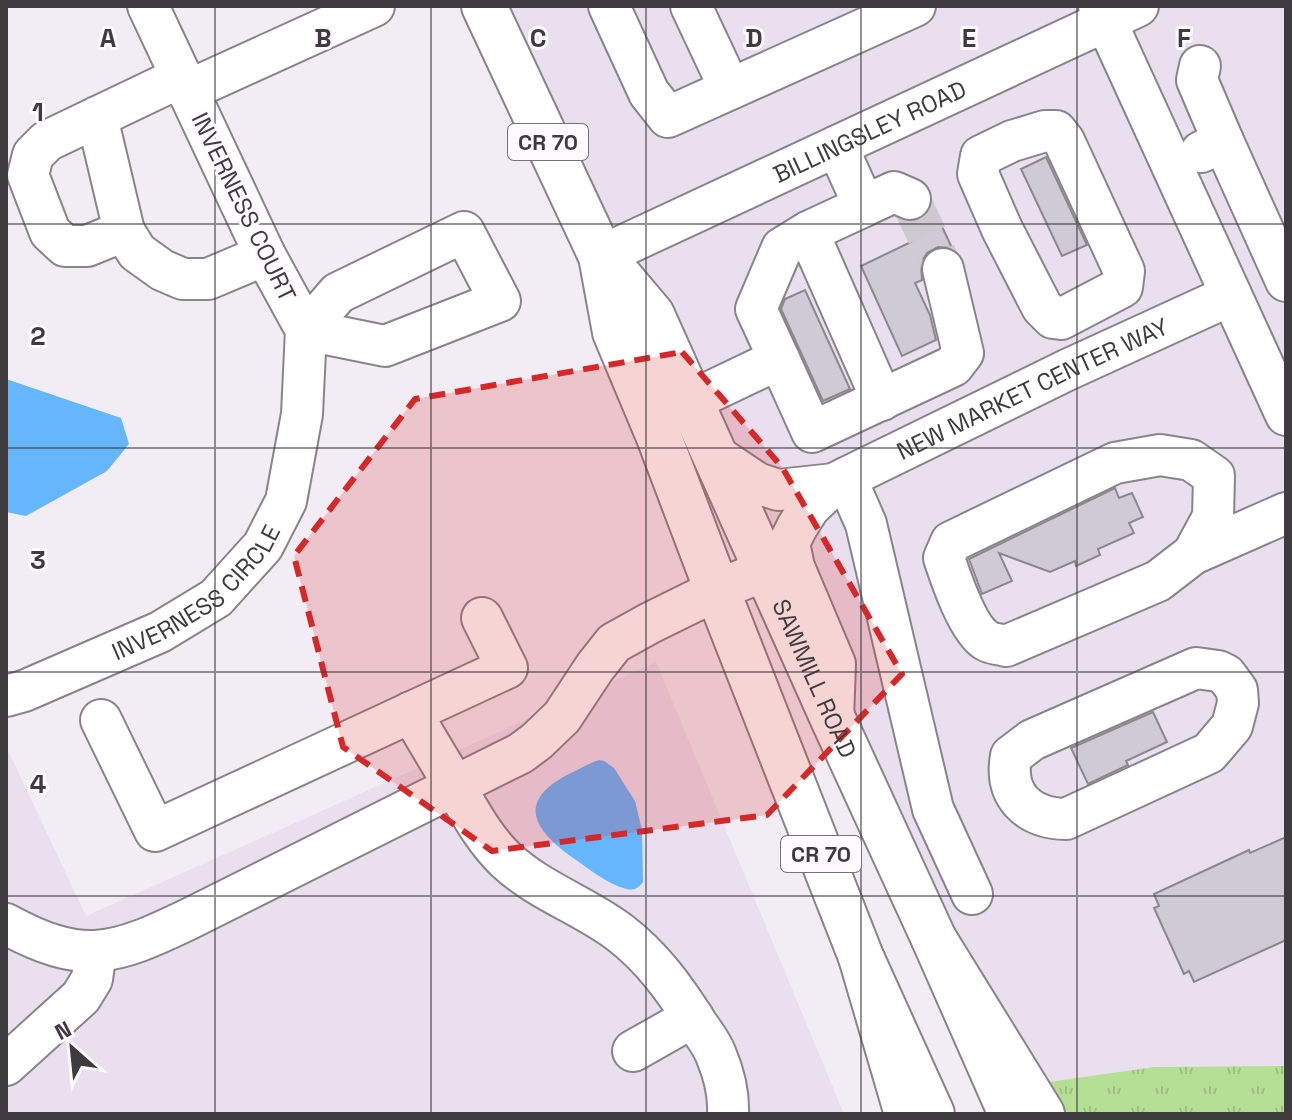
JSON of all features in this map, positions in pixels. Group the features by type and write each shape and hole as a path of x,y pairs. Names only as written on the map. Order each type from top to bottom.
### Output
{"main road":[{"name":"SAWMILL ROAD","path":"484,6 601,256 615,332 659,437 861,957 932,1114"},
{"name":"SAWMILL ROAD","path":"601,256 652,315 1011,1114"},
{"path":"934,939 1042,1114"},
{"path":"861,957 907,1114"}],"street":[{"path":"124,231 87,246 65,246 50,232 28,175 33,155 47,141 97,117 374,6"},
{"path":"609,6 649,93 668,117 915,6"},
{"path":"691,6 730,89"},
{"name":"INVERNESS COURT","path":"155,8 184,84 265,255 306,330 302,414"},
{"path":"1114,11 1172,165 1286,415"},
{"name":"BILLINGSLEY ROAD","path":"601,256 837,146 1114,11"},
{"path":"1200,66 1197,80 1286,281"},
{"path":"97,117 124,231 137,252 162,270 183,279 208,279 265,255"},
{"path":"1045,131 1056,131 1064,141 1135,292 1061,319 1053,318 1042,307 1002,229 978,174 981,156 1012,141 1045,131"},
{"path":"1172,165 1223,141"},
{"path":"837,146 864,206"},
{"path":"910,199 894,192 808,232 782,248 756,309 812,432 953,366 963,353 943,269"},
{"path":"808,232 882,400"},
{"path":"1058,336 1135,292"},
{"name":"NEW MARKET CENTER WAY","path":"833,719 835,664 794,567 789,543 809,508 840,481 1067,370 1231,295"},
{"path":"691,401 779,359"},
{"name":"INVERNESS CIRCLE","path":"6,696 160,632 216,598 263,546 286,501 302,414"},
{"name":"NEW MARKET CENTER WAY","path":"715,455 757,483 778,490 840,481"},
{"path":"1193,554 1213,517 1214,476 1191,460 1160,455 1115,463 951,542 944,558 973,628 988,642 1006,646 1158,581 1193,554 1286,513"},
{"path":"840,481 866,524 933,809 972,894"},
{"path":"6,924 53,946 76,950 120,948 144,941 521,753 550,730 568,710 614,643 717,590 766,570"},
{"path":"101,720 155,831 507,668 482,618"},
{"path":"1196,668 1226,675 1237,690 1238,703 1232,726 1209,753 1066,819 1029,810 1014,792 1008,773 1011,756 1032,740 1196,668"},
{"path":"411,712 485,837 506,860 529,878 619,932 661,972 716,1053 728,1098 728,1114"},
{"path":"6,1065 81,997 92,979 96,951"},
{"path":"633,1051 693,1017"}],"highlighted area":[{"path":"682,352 782,467 902,674 767,815 492,851 343,747 294,556 415,399"}],"shaded area":[{"path":"484,6 1286,6 1286,1066 1154,1067 1041,1083 934,939"},
{"path":"656,662 844,1114 6,1114 6,746 86,916"}],"green space":[{"path":"1286,1066 1286,1114 1056,1114 1041,1083 1154,1067"}],"water":[{"path":"6,379 121,418 129,444 107,471 26,516 6,512"},
{"path":"599,760 614,768 635,801 642,830 643,882 635,889 615,885 589,870 553,842 538,820 536,810 539,798 549,787"}],"building":[{"path":"1046,157 1087,245 1062,256 1021,169"},
{"path":"932,205 952,248 938,247 927,253 921,263 922,280 915,283 930,315 936,340 902,356 861,266 911,242 901,220 912,222 923,218"},
{"path":"805,290 850,389 823,401 781,309 785,299"},
{"path":"1115,488 1119,498 1132,493 1143,517 1129,523 1134,533 1098,549 1100,555 1076,566 1075,561 1050,572 999,553 1012,581 982,594 969,559"},
{"path":"1153,712 1167,742 1126,761 1128,765 1088,784 1071,748"},
{"path":"1286,837 1286,940 1194,982 1189,971 1184,974 1154,908 1159,906 1154,894 1249,850 1250,853"}],"tunnel":[{"path":"910,199 943,269"}]}
